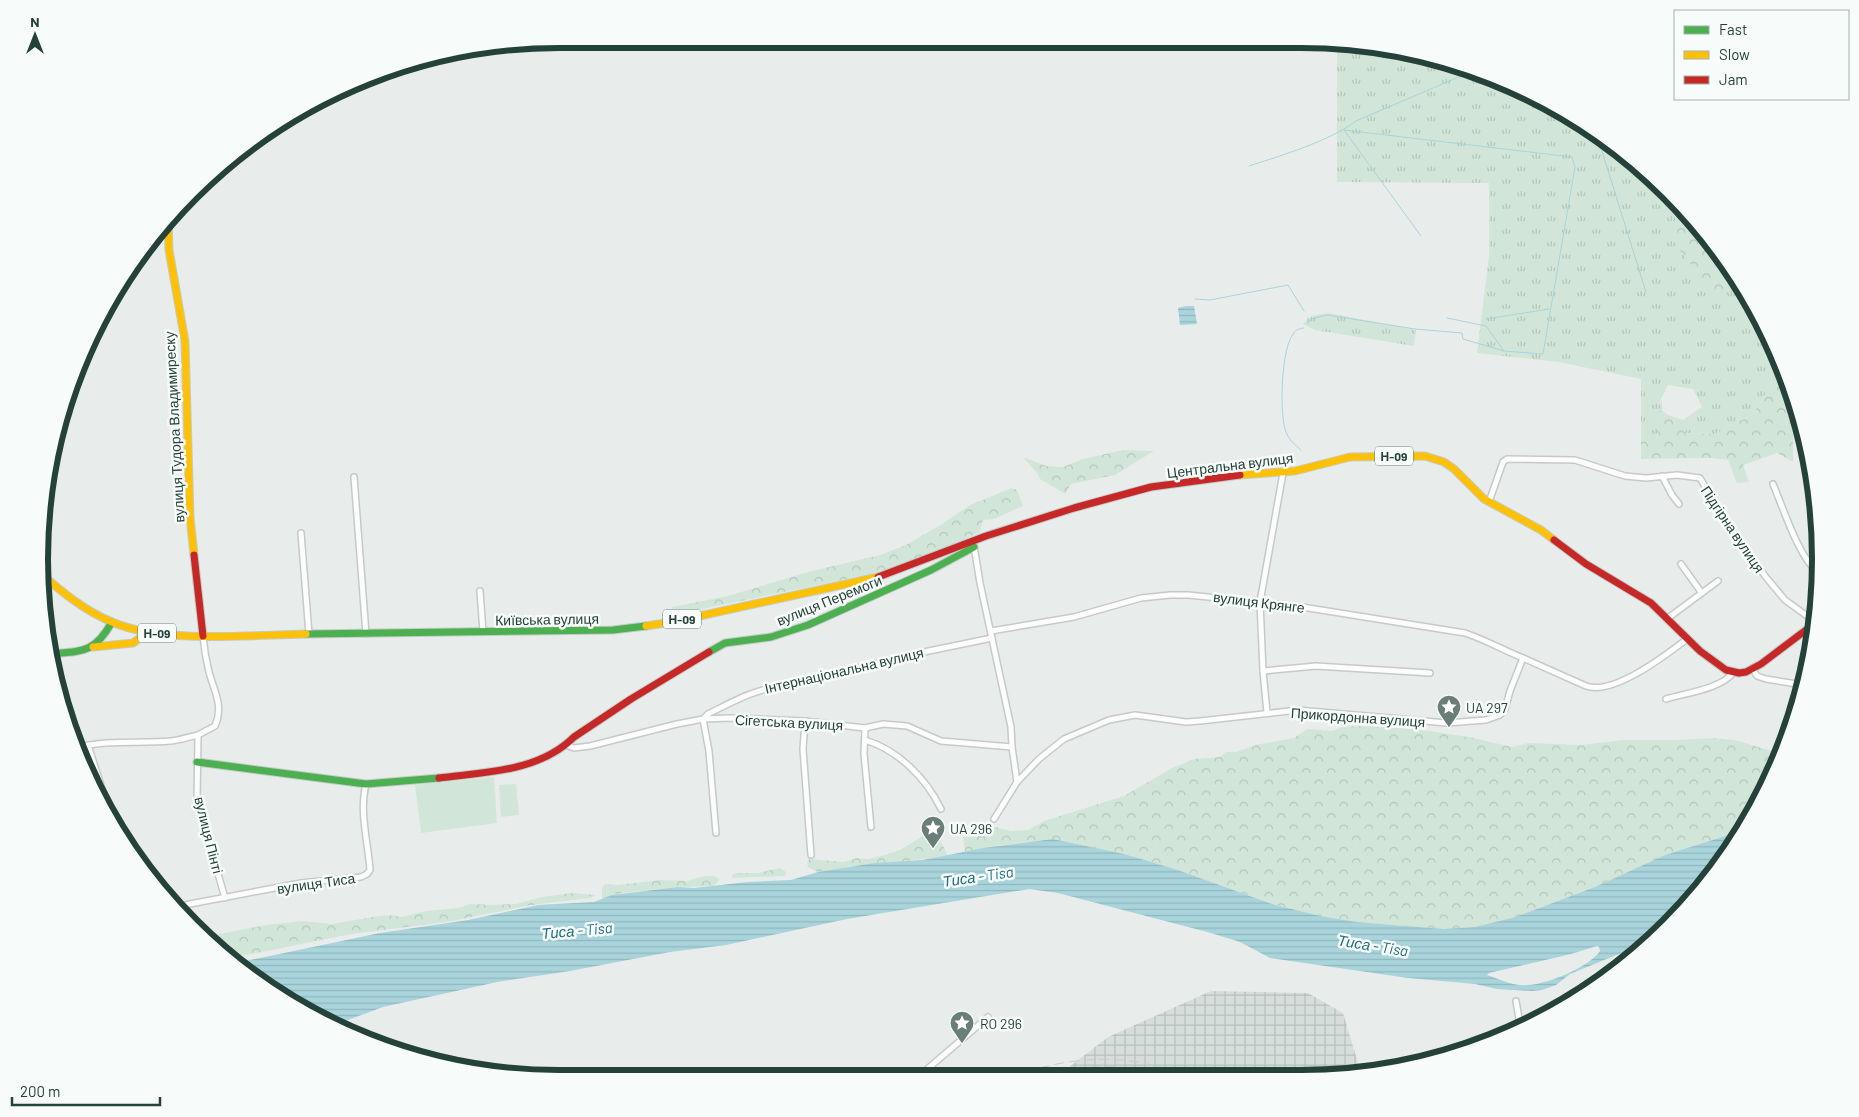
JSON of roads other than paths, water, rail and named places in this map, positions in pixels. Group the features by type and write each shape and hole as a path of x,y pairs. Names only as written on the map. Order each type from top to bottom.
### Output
{"main road":[{"name":"вулиця Тудора Владимиреску","path":"169,229 170,258 185,341 190,517 203,636"},
{"name":"Центральна вулиця","path":"973,544 1074,508 1151,487 1231,474 1283,472 1350,457 1425,456 1444,462 1454,469 1473,490 1489,502 1541,530 1586,564 1651,603 1687,639 1720,666 1734,672"},
{"name":"Київська вулиця","path":"112,622 148,632 203,636 613,630 672,622 886,575 973,544"},
{"name":"вулиця Перемоги","path":"197,762 366,784 435,779 527,765 566,745 574,737 631,699 726,643 741,639 779,635 807,625 946,564 973,544"},
{"name":"Н-09","path":"49,580 81,606 112,622"},
{"path":"90,647 98,644 112,622"},
{"path":"1734,672 1746,672 1782,649 1806,628"},
{"path":"56,653 134,643 148,632"}],"street":[{"name":"Підгірна вулиця","path":"1489,502 1503,462 1507,460 1575,460 1625,476 1646,478 1677,475 1700,478 1722,515 1765,576 1785,600 1808,617"},
{"path":"1268,713 1263,671 1260,602 1283,472"},
{"path":"1662,476 1679,504"},
{"path":"354,477 366,634"},
{"path":"1773,484 1796,540 1811,567"},
{"path":"301,533 309,634"},
{"path":"973,544 981,590 1011,727 1017,782"},
{"path":"1681,564 1701,592"},
{"path":"1668,618 1718,580"},
{"path":"480,591 483,632"},
{"name":"вулиця Крянге","path":"991,632 1074,617 1141,598 1170,594 1205,595 1296,606 1465,633 1490,642 1523,658"},
{"path":"83,746 108,742 171,741 198,735 215,726 219,718 220,709 209,673 203,636"},
{"name":"Інтернаціональна вулиця","path":"703,719 708,714 764,688 992,638"},
{"path":"1523,658 1586,686 1600,688 1648,668 1687,639"},
{"name":"Прикордонна вулиця","path":"994,819 1017,782 1039,759 1064,739 1109,720 1126,716 1145,716 1186,722 1229,719 1298,710 1447,723 1494,718 1505,709 1523,658"},
{"path":"1263,671 1316,666 1430,673"},
{"path":"1752,668 1757,676 1796,684"},
{"path":"1666,699 1717,685 1729,678 1734,672"},
{"name":"Сігетська вулиця","path":"566,745 574,748 590,746 703,719 730,718 805,720 865,728 883,724 907,726 942,741 1012,747"},
{"path":"703,719 709,751 716,833"},
{"path":"805,720 804,768 811,855"},
{"path":"865,728 864,754 871,827"},
{"name":"вулиця Пінті","path":"198,735 197,801 225,898"},
{"path":"865,740 887,750 904,761 934,793 941,808"},
{"path":"88,745 102,789"},
{"name":"вулиця Тиса","path":"183,905 300,883 361,877 367,874 370,870 363,794 366,784"},
{"path":"1516,1001 1519,1020"},
{"path":"926,1070 988,1017"}],"water":[{"path":"1194,306 1197,324 1180,325 1178,308"},
{"name":"Тиса - Tisa","path":"1730,835 1706,870 1685,895 1662,920 1629,950 1570,974 1556,985 1532,991 1497,989 1475,984 1408,978 1270,958 1240,942 1211,933 1058,893 1029,889 847,919 726,945 670,952 570,971 497,982 383,1007 343,1022 303,1001 244,961 380,933 468,920 538,905 594,902 612,895 678,887 694,888 748,882 791,880 818,872 875,863 923,860 983,848 1053,839 1124,854 1178,870 1272,904 1320,916 1357,922 1443,929 1475,927 1515,917 1595,887 1665,855","holes":["1597,946 1600,951 1578,969 1546,982 1518,985 1487,975"]}],"waterway":[{"path":"1249,166 1290,153 1319,141 1356,121 1464,75"},
{"path":"1421,236 1344,130 1572,157 1575,167 1543,354 1504,351"},
{"path":"1600,145 1646,292"},
{"path":"1195,299 1210,300 1288,285 1304,311"},
{"path":"1486,319 1549,309"},
{"path":"1309,322 1311,319 1327,315 1415,329 1462,333 1463,339 1504,351 1486,326 1447,318"},
{"path":"1308,318 1308,324"},
{"path":"1301,450 1290,440 1286,432 1282,411 1282,381 1286,352 1290,340 1298,329 1304,328"}],"railway":[{"path":"1033,1070 1054,1064 1099,1059 1143,1063 1168,1070"},
{"path":"1074,1068 1117,1066"}],"place":[{"name":"UA 297","path":"1449,728"},
{"name":"UA 296","path":"933,849"},
{"name":"RO 296","path":"962,1044"}]}
